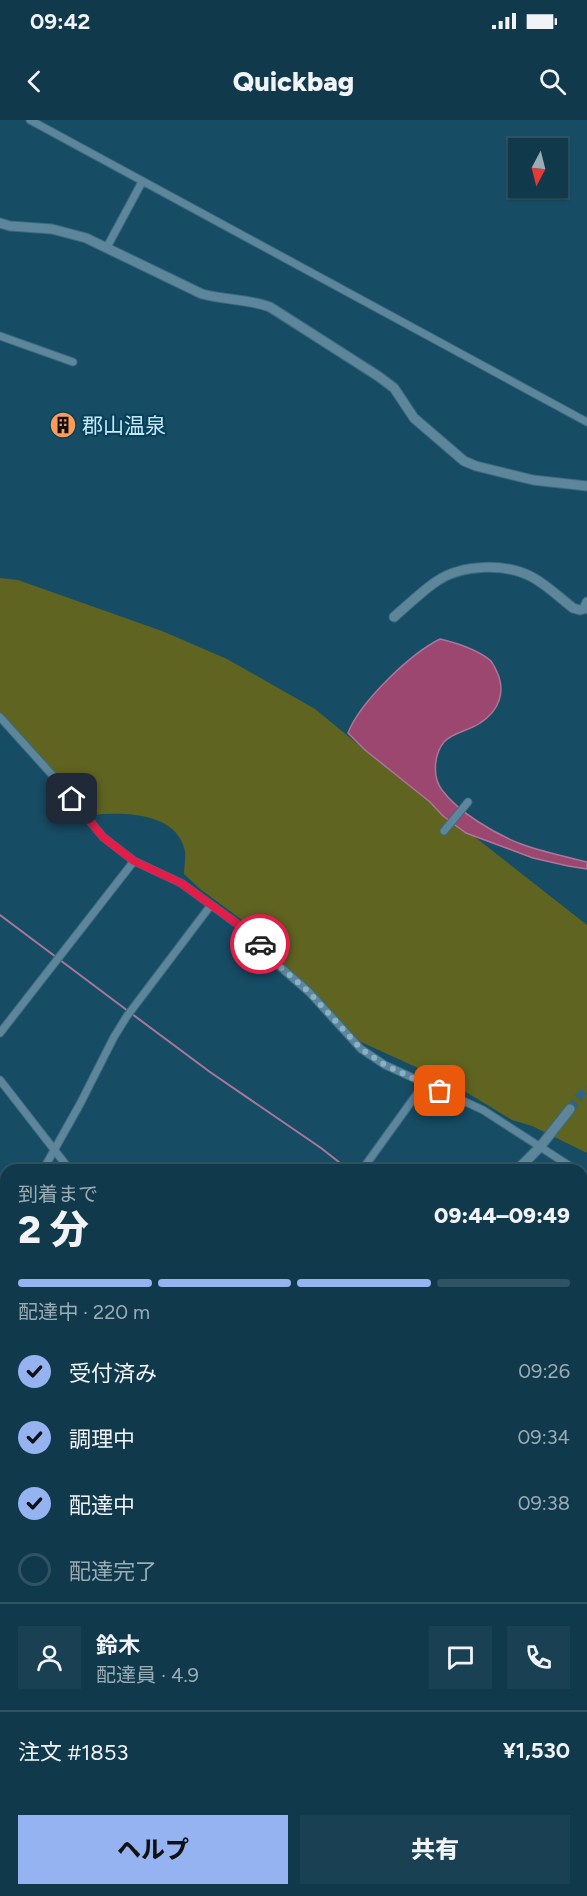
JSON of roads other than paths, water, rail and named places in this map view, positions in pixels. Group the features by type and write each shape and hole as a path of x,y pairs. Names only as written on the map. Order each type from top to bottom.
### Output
{"street":[{"path":"30,120 587,422"},
{"path":"106,247 142,182"},
{"path":"0,223 64,231 106,247 202,294 216,298 257,302 270,307 394,388 414,418 464,461 476,466 552,484 587,486"},
{"path":"0,336 73,362"},
{"path":"394,616 438,580 453,573 481,568 506,568 533,577 573,608 584,609 587,602"},
{"path":"0,717 54,777 103,837 134,861 181,883 254,936 269,957 309,992 361,1049 385,1065 483,1110 567,1164"},
{"path":"444,831 468,802"},
{"path":"0,1033 134,861"},
{"path":"47,1164 123,1023 212,905"},
{"path":"0,1080 65,1164"},
{"path":"366,1164 424,1084"},
{"path":"524,1164 570,1109"}],"waterway":[{"path":"0,915 56,957"},
{"path":"60,960 128,1011"},
{"path":"132,1014 341,1164"}],"tunnel":[{"path":"570,1109 587,1087"}],"place":[{"name":"郡山温泉","path":"63,425"}]}
